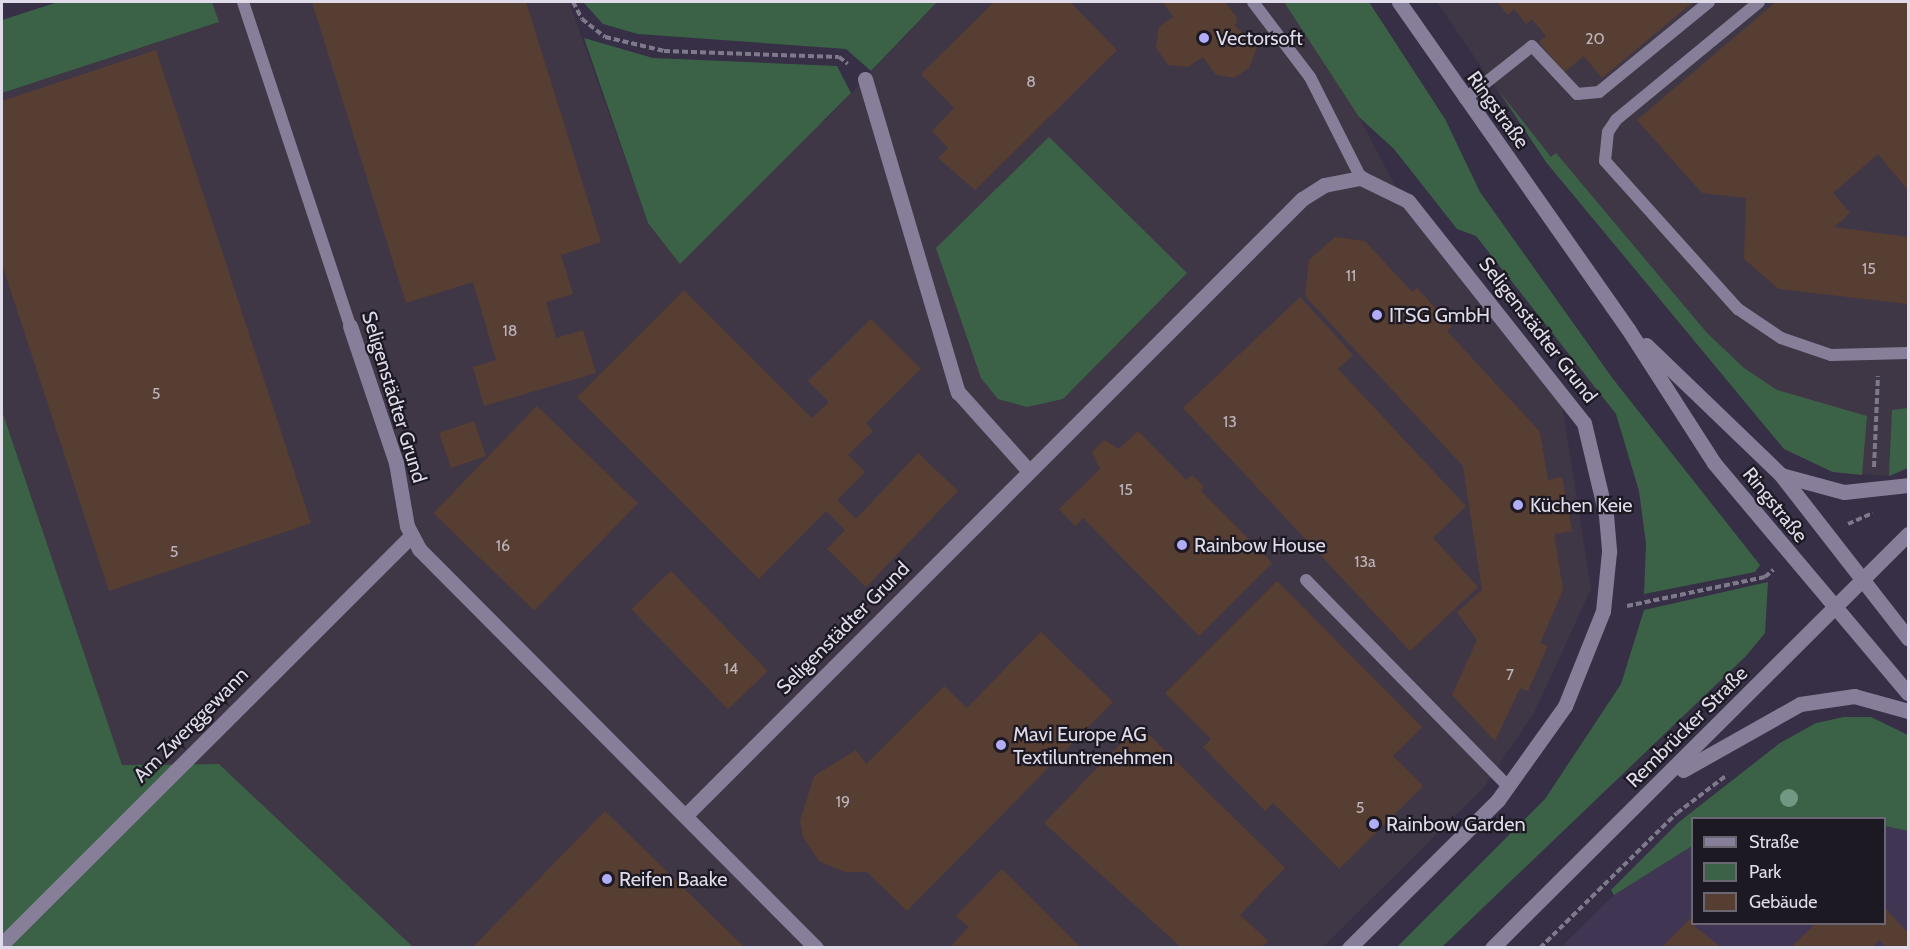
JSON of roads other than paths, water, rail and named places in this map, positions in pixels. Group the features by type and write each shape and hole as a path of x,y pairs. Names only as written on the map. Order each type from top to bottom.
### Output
{"street":[{"name":"Ringstraße","path":"1399,2 1628,329 1714,463 1790,556 1908,693"},
{"path":"865,79 958,392 1029,471"},
{"name":"Seligenstädter Grund","path":"686,815 1302,199 1324,185 1361,178 1408,201 1584,423 1606,515 1603,611 1564,706 1508,786 1454,847 1349,948"},
{"name":"Seligenstädter Grund","path":"350,326 396,463 411,536 432,564 686,815 816,948"},
{"name":"Ringstraße","path":"1628,329 1781,475 1865,578 1908,638"},
{"path":"1781,475 1844,492 1872,493 1908,485"},
{"name":"Rembrücker Straße","path":"1492,948 1908,534"},
{"name":"Am Zwerggewann","path":"2,944 411,536"},
{"path":"1651,792 1713,750 1800,704 1854,696 1908,711"}],"lane":[{"name":"Seligenstädter Grund","path":"243,2 350,326"},
{"path":"1253,2 1310,77 1361,178"},
{"path":"1465,99 1532,46 1576,94 1599,92 1709,2"},
{"path":"1759,2 1616,120 1608,132 1605,161 1738,309 1781,338 1831,355 1879,357 1908,353"},
{"path":"1306,580 1508,786"}],"place":[{"name":"Vectorsoft","path":"1204,38"},
{"name":"ITSG GmbH","path":"1377,315"},
{"name":"Küchen Keie","path":"1518,505"},
{"name":"Rainbow House","path":"1182,545"},
{"name":"Mavi Europe AG Textiluntrenehmen","path":"1001,745"},
{"name":"Rainbow Garden","path":"1374,824"},
{"name":"Reifen Baake","path":"607,879"}]}
